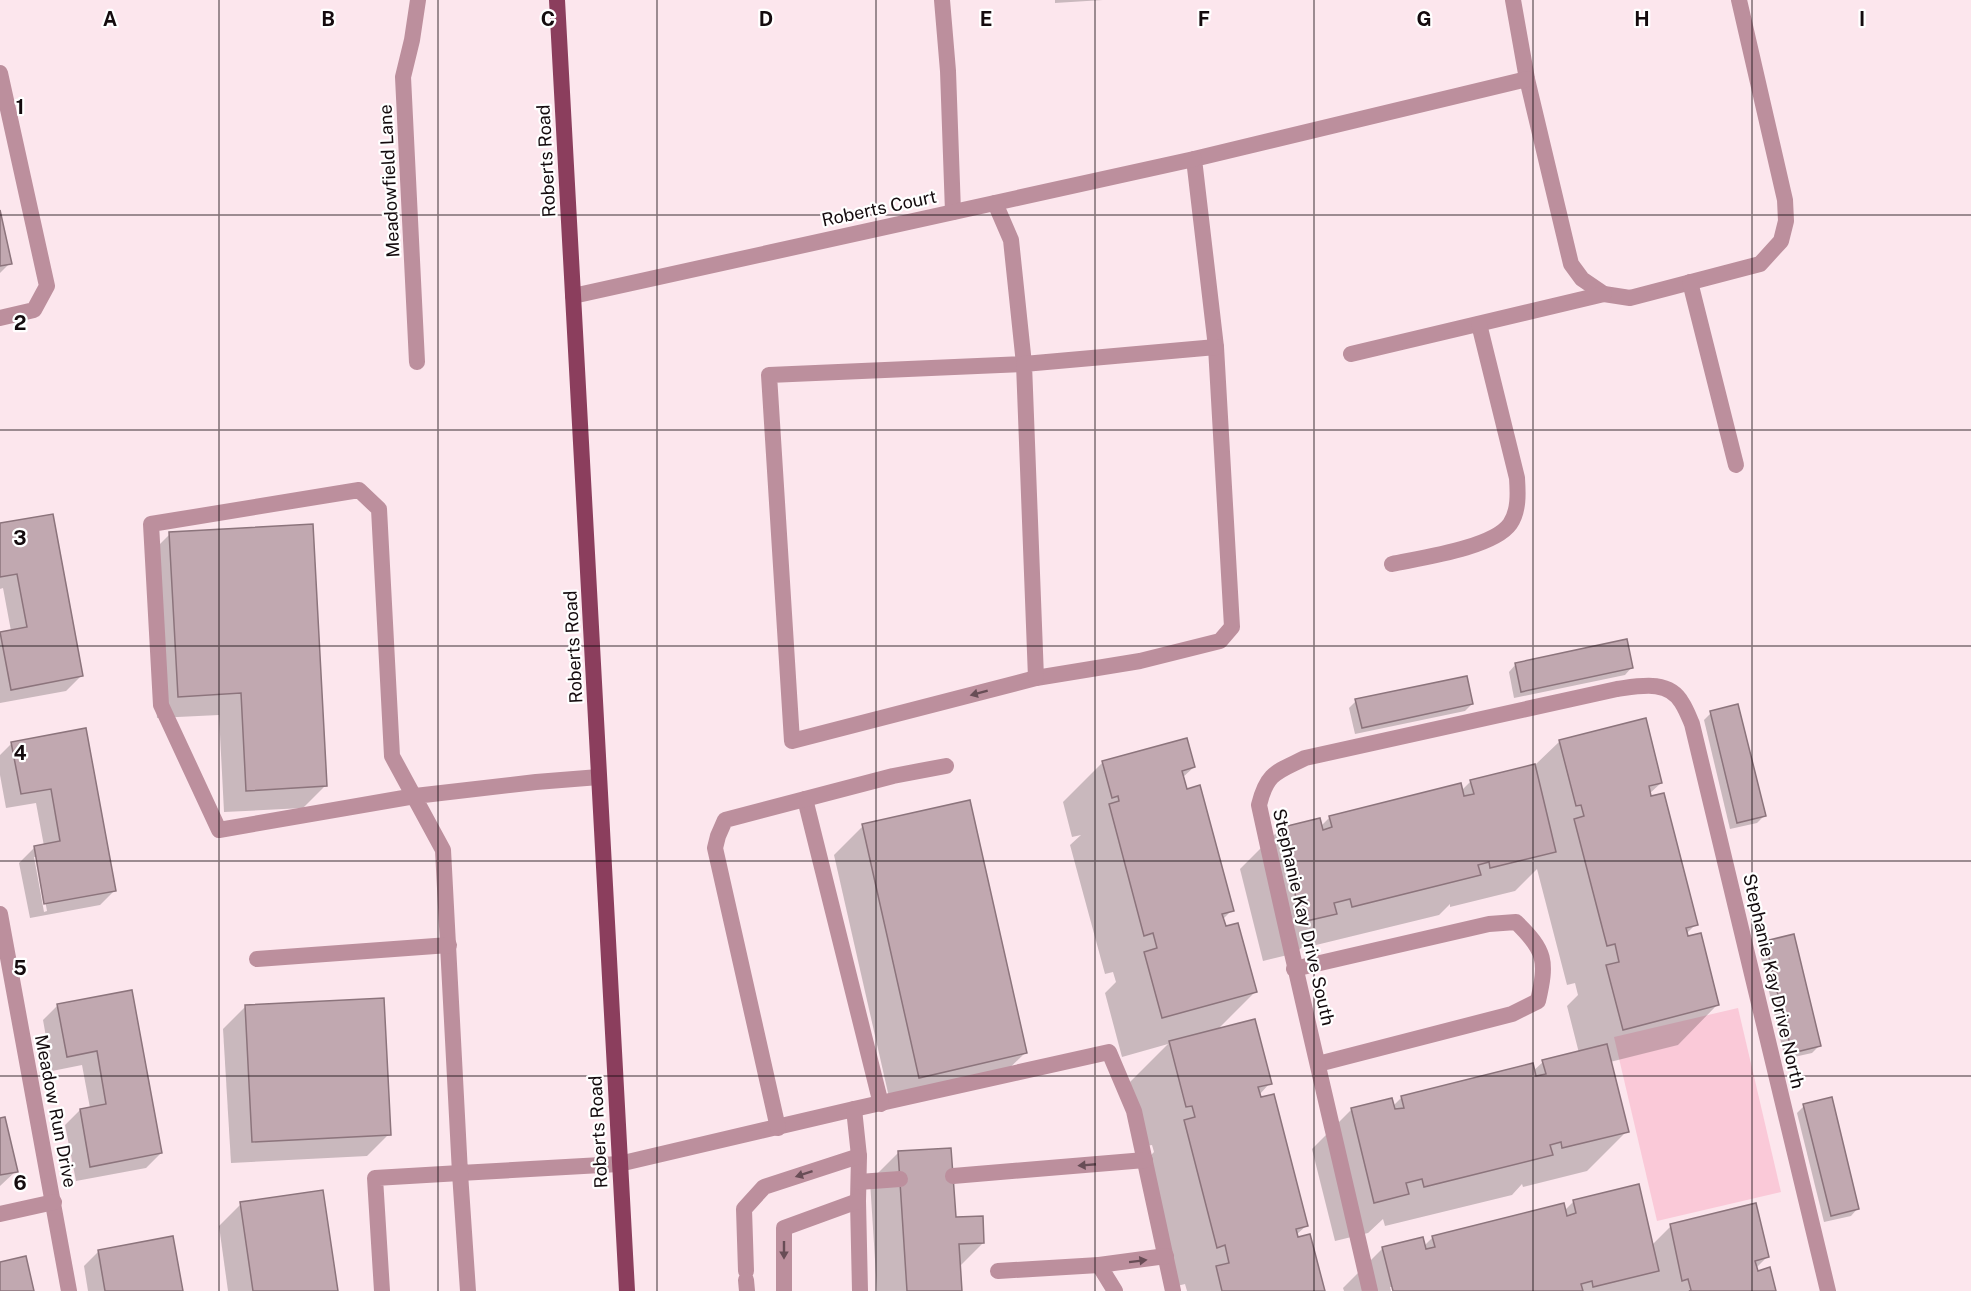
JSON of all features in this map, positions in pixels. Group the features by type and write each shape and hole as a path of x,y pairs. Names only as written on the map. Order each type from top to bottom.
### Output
{"main road":[{"name":"Roberts Road","path":"557,0 627,1291"}],"street":[{"name":"Meadowfield Lane","path":"417,362 403,77 418,0"},
{"path":"942,0 948,71 953,212"},
{"path":"1513,0 1527,79 1571,264 1582,279 1604,294"},
{"path":"1351,354 1604,294 1630,298 1760,264 1781,241 1786,221 1785,200 1739,0"},
{"path":"0,73 47,286 34,310 0,318"},
{"name":"Roberts Court","path":"573,296 1194,159 1527,79"},
{"path":"1194,159 1216,347 1232,627 1220,641 1140,661 1036,678 792,741 768,375 1024,364 1216,347"},
{"path":"995,203 1011,240 1024,364 1036,678"},
{"path":"1690,282 1736,465"},
{"path":"1392,564 1470,546 1492,538 1510,524 1518,502 1517,478 1479,324"},
{"path":"468,1291 443,850 415,796 392,756 379,508 359,490 151,524 161,705 219,830 415,796 600,777"},
{"name":"Stephanie Kay Drive South","path":"1370,1291 1294,969 1259,805 1263,787 1274,774 1305,758 1617,689 1651,685 1667,689"},
{"name":"Stephanie Kay Drive North","path":"1667,689 1681,700 1692,724 1828,1291"},
{"path":"778,1128 716,848 725,820 893,776 946,765"},
{"path":"805,799 881,1104"},
{"name":"Meadow Run Drive","path":"0,914 54,1202 0,1214"},
{"path":"1294,969 1489,924 1516,922 1533,938 1544,959 1538,1001 1512,1014 1318,1064"},
{"path":"257,959 449,945"},
{"path":"382,1291 375,1178 619,1164 1109,1052 1134,1111 1173,1291"},
{"path":"854,1109 859,1155 860,1291"},
{"path":"747,1280 744,1209 764,1187 859,1155"},
{"path":"953,1176 1145,1160"},
{"path":"859,1182 900,1179"},
{"path":"784,1291 784,1228 858,1201"},
{"path":"54,1202 69,1291"},
{"path":"998,1271 1099,1265 1166,1256"},
{"path":"1099,1265 1115,1291"}],"shaded area":[{"path":"1738,1008 1781,1192 1657,1221 1614,1037"}],"building":[{"path":"0,210 12,264 0,266"},
{"path":"53,514 83,676 11,690 0,632 27,627 17,574 0,577 0,523"},
{"path":"313,524 327,786 246,791 241,693 178,697 169,532"},
{"path":"1627,639 1633,668 1521,692 1515,663"},
{"path":"1467,676 1473,704 1362,728 1355,699"},
{"path":"1738,704 1766,816 1737,823 1710,711"},
{"path":"1646,718 1662,783 1649,786 1651,796 1664,793 1698,925 1686,928 1688,936 1701,933 1719,1005 1623,1030 1606,965 1619,962 1615,944 1607,946 1574,819 1584,816 1581,805 1576,806 1559,740"},
{"path":"86,728 116,891 44,904 34,846 60,841 51,789 21,794 11,742"},
{"path":"1187,738 1195,767 1182,771 1187,789 1200,785 1234,911 1222,914 1226,926 1238,923 1257,992 1162,1018 1144,952 1157,948 1153,933 1144,936 1109,804 1119,801 1118,796 1112,798 1102,761"},
{"path":"1535,764 1556,852 1490,868 1489,862 1478,865 1481,875 1352,907 1350,899 1334,903 1337,914 1302,922 1279,828 1320,818 1323,830 1332,827 1329,816 1461,783 1464,796 1474,794 1470,780"},
{"path":"970,800 1027,1053 919,1078 862,824"},
{"path":"1794,934 1821,1046 1792,1053 1765,941"},
{"path":"132,990 162,1153 90,1167 80,1109 106,1104 97,1051 67,1057 57,1004"},
{"path":"384,998 391,1135 252,1142 245,1005"},
{"path":"1255,1019 1272,1084 1258,1087 1261,1097 1274,1094 1308,1226 1296,1229 1298,1237 1310,1234 1325,1291 1222,1291 1216,1266 1229,1263 1225,1245 1217,1248 1184,1120 1195,1117 1192,1106 1186,1107 1169,1041"},
{"path":"1607,1044 1629,1132 1562,1148 1561,1142 1550,1145 1553,1155 1424,1187 1422,1179 1406,1183 1409,1194 1374,1203 1351,1108 1392,1098 1395,1109 1404,1108 1401,1096 1533,1063 1536,1076 1546,1074 1542,1060"},
{"path":"1832,1097 1859,1209 1831,1216 1803,1104"},
{"path":"5,1117 18,1172 0,1175 0,1118"},
{"path":"951,1148 956,1217 983,1216 984,1243 959,1244 962,1291 907,1291 898,1151"},
{"path":"1639,1184 1659,1271 1593,1287 1592,1281 1581,1284 1583,1291 1393,1291 1382,1247 1423,1237 1426,1249 1435,1247 1432,1236 1564,1203 1567,1216 1576,1213 1573,1200"},
{"path":"323,1190 338,1291 253,1291 240,1202"},
{"path":"1756,1203 1769,1257 1755,1261 1758,1271 1770,1267 1776,1291 1689,1291 1691,1290 1688,1279 1682,1281 1670,1224"},
{"path":"173,1236 183,1291 105,1291 98,1250"},
{"path":"26,1256 34,1291 0,1291 0,1262"}]}
